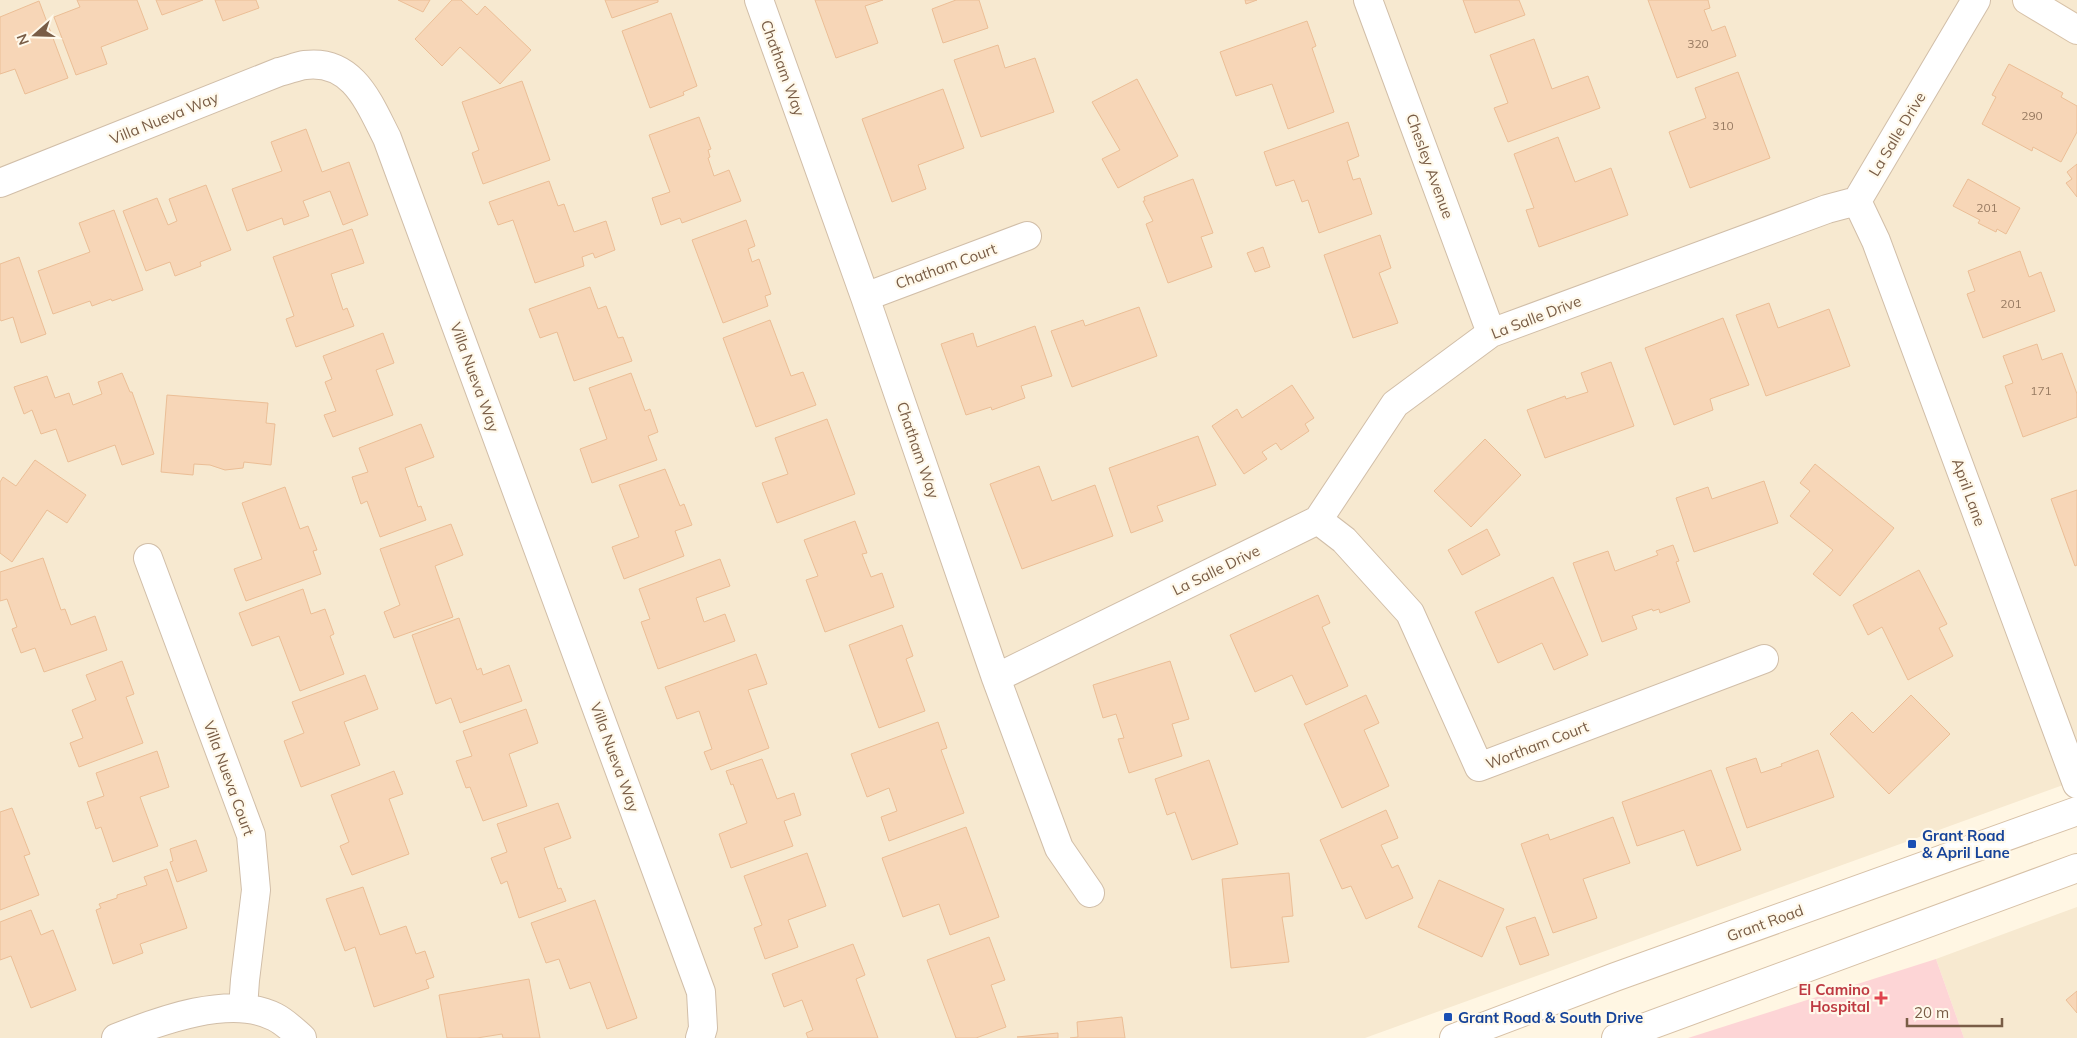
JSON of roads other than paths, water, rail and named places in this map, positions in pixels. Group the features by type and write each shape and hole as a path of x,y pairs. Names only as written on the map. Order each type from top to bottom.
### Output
{"street":[{"name":"Chatham Way","path":"759,0 865,297 996,678 1059,848 1090,894"},
{"name":"Chesley Avenue","path":"1368,0 1491,333"},
{"name":"La Salle Drive","path":"996,678 1318,520 1395,404 1491,333 1827,209 1857,201 1976,0"},
{"path":"2027,0 2077,30"},
{"name":"Villa Nueva Way","path":"0,183 279,72 306,65 332,66 350,76 369,103 387,138 698,983 701,992 703,1028 700,1038"},
{"name":"April Lane","path":"1857,201 1876,241 2077,784"},
{"name":"Chatham Court","path":"865,297 1027,236"},
{"name":"Wortham Court","path":"1318,520 1344,540 1410,613 1479,767 1764,659"},
{"name":"Villa Nueva Court","path":"148,558 251,835 256,890 243,1008"},
{"name":"Grant Road","path":"1454,1038 1643,967 2077,811"},
{"path":"1616,1038 2077,868"},
{"path":"116,1038 202,1010 243,1008 275,1017 302,1038"}],"place":[{"name":"Grant Road & April Lane","path":"1912,844"},
{"name":"El Camino Hospital","path":"1881,998"},
{"name":"Grant Road & South Drive","path":"1448,1017"}]}
